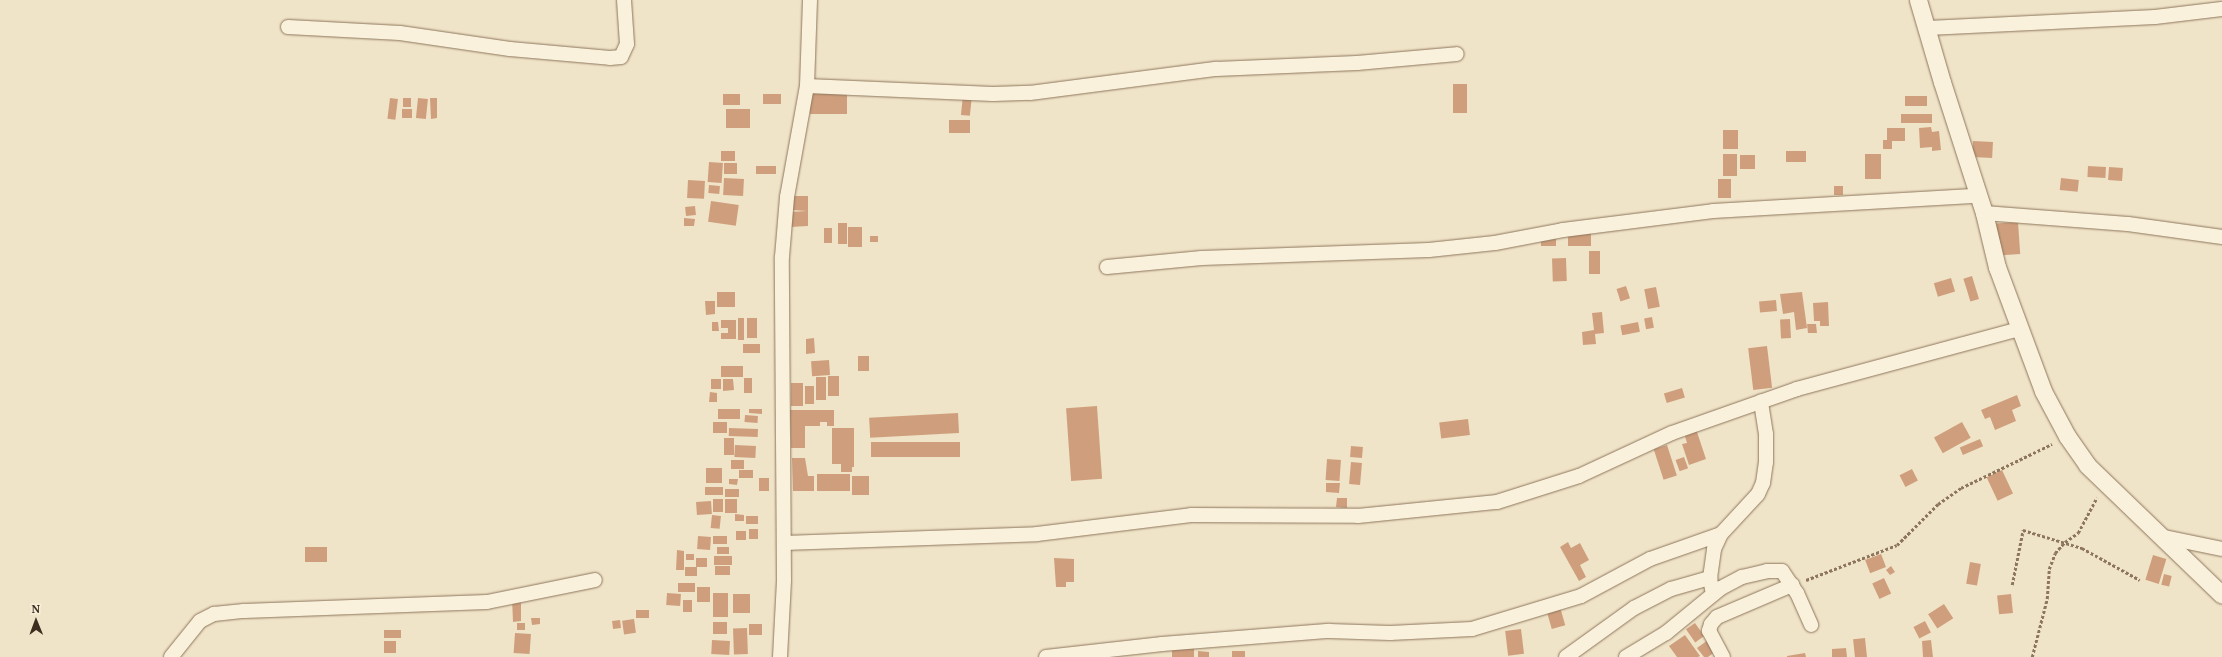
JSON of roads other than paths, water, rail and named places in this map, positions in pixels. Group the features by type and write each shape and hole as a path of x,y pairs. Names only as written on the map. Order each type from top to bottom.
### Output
{"street":[{"path":"288,27 400,33 510,49 610,58 621,57 626,44 624,0"},
{"path":"780,657 784,543 784,224 806,86 810,0"},
{"path":"1918,0 1928,28 1977,196 1984,214 1997,267 2018,330 2043,392 2067,436 2087,465 2104,484 2164,537 2222,595"},
{"path":"1928,28 2156,17 2222,9"},
{"path":"806,86 1030,93 1216,69 1356,63 1458,54"},
{"path":"1107,267 1202,258 1429,250 1495,243 1563,230 1713,211 1977,196"},
{"path":"1984,214 2128,224 2222,237"},
{"path":"784,543 1037,534 1192,515 1358,516 1497,502 1579,476 1672,433 1797,389 2018,330"},
{"path":"1713,594 1710,578 1714,549 1721,534 1758,494 1763,483 1766,462 1766,434 1761,401"},
{"path":"1046,657 1162,644 1329,631 1390,633 1472,629 1581,596 1650,559 1721,534"},
{"path":"2164,537 2222,549"},
{"path":"1626,657 1666,633 1713,594 1742,577 1767,571 1782,571 1792,585 1811,625"},
{"path":"1566,657 1634,608 1671,589 1710,578"},
{"path":"171,657 200,621 214,614 244,611 487,602 595,580"},
{"path":"1723,657 1710,631 1711,624 1717,618 1792,585"}]}
